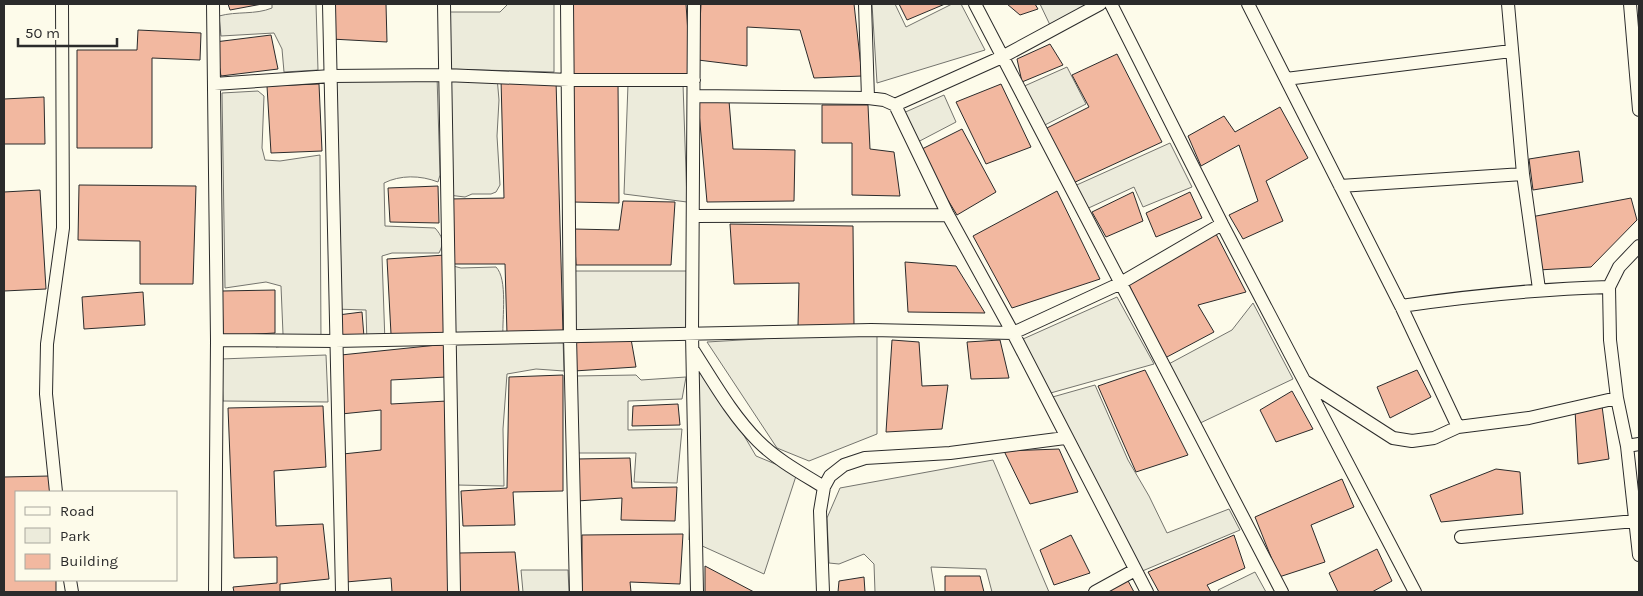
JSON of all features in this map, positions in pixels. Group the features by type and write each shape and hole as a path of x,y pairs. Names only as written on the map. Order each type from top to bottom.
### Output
{"street":[{"path":"56,491 46,394 47,344 63,228 62,4"},
{"path":"213,4 218,340 215,592"},
{"path":"330,4 335,341 342,592"},
{"path":"444,4 454,592"},
{"path":"567,4 570,336 576,592"},
{"path":"694,4 692,350 697,592"},
{"path":"865,4 868,98"},
{"path":"975,4 1119,284 1282,592"},
{"path":"894,105 1002,57 1100,4"},
{"path":"1111,4 1222,224 1416,592"},
{"path":"1248,4 1401,306 1458,426"},
{"path":"1508,4 1523,174 1539,289"},
{"path":"1630,4 1639,110"},
{"path":"1286,79 1511,50"},
{"path":"214,84 331,76 444,75 569,80 694,80"},
{"path":"694,96 868,98 884,100 894,105 948,215 1014,333 1065,438 1147,592"},
{"path":"1340,186 1523,174"},
{"path":"693,216 948,215"},
{"path":"218,340 335,341 871,330 1014,333 1119,284 1222,224"},
{"path":"1639,246 1619,267 1608,287 1610,340 1617,398 1633,445 1635,521 1639,555"},
{"path":"1401,306 1539,289 1608,287"},
{"path":"692,350 737,417 758,440 784,462 824,488"},
{"path":"1306,382 1393,438 1412,442 1434,438 1458,426 1529,418 1617,398"},
{"path":"823,592 820,511 824,488 830,476 844,465 866,458 950,453 1065,438"},
{"path":"1461,537 1635,521"},
{"path":"1095,592 1135,570"}],"green space":[{"path":"272,4 316,4 318,70 284,72 282,49 274,33 221,36 219,16 266,10 272,8"},
{"path":"508,4 554,4 554,72 445,69 446,12 500,12"},
{"path":"872,4 895,4 906,27 952,4 961,4 985,50 877,83"},
{"path":"1040,4 1096,4 1050,25"},
{"path":"1067,67 1086,104 1039,128 1020,88"},
{"path":"437,76 440,175 438,182 410,177 397,178 384,183 385,226 435,228 441,237 442,246 439,253 392,253 382,256 385,343 367,344 366,310 334,309 327,79"},
{"path":"444,77 497,77 499,100 497,136 500,185 496,192 491,194 472,194 465,197 448,195"},
{"path":"628,84 683,84 687,202 624,194"},
{"path":"258,91 264,96 262,148 265,160 280,161 320,155 321,342 276,347 283,334 281,286 266,282 225,288 222,93"},
{"path":"944,95 956,122 914,144 901,114"},
{"path":"1170,143 1192,187 1143,207 1134,187 1080,212 1070,188"},
{"path":"453,266 461,268 496,267 500,273 503,289 503,336 453,337"},
{"path":"570,271 688,271 689,328 570,331"},
{"path":"1117,297 1154,364 1047,394 1023,339"},
{"path":"1253,303 1293,379 1196,425 1165,366 1232,330"},
{"path":"877,332 877,434 809,461 777,448 707,342"},
{"path":"563,338 564,371 536,369 507,374 503,429 504,486 457,485 454,342"},
{"path":"696,354 756,456 797,473 764,574 689,540"},
{"path":"326,355 328,402 223,401 221,359"},
{"path":"636,375 641,380 686,377 682,399 628,401 628,430 682,429 677,483 634,482 636,453 574,453 574,376"},
{"path":"1095,385 1128,460 1149,496 1167,533 1229,509 1240,530 1140,572 1049,398"},
{"path":"993,460 1049,592 992,592 986,569 931,567 935,592 875,592 874,564 864,554 839,564 829,563 827,518 840,488"},
{"path":"521,570 568,570 569,592 523,592"},
{"path":"1255,572 1266,592 1219,592 1218,590"}],"building":[{"path":"228,4 262,4 230,10"},
{"path":"331,4 386,4 387,42 331,39"},
{"path":"568,4 686,4 691,77 570,74"},
{"path":"701,4 854,4 862,76 814,78 800,30 747,27 747,66 698,60"},
{"path":"899,4 945,4 907,20"},
{"path":"1007,4 1035,4 1038,9 1020,15"},
{"path":"138,30 201,33 200,60 152,58 152,148 77,148 77,50 137,50"},
{"path":"271,35 278,69 221,76 215,42"},
{"path":"1050,44 1063,65 1022,82 1017,59"},
{"path":"1117,54 1162,142 1071,184 1043,130 1089,107 1072,75"},
{"path":"501,79 556,80 563,333 507,334 505,264 451,264 449,199 504,198"},
{"path":"618,83 619,203 573,202 570,84"},
{"path":"319,84 322,151 271,153 267,86"},
{"path":"1001,84 1031,147 986,164 956,102"},
{"path":"44,97 45,144 4,144 4,99"},
{"path":"698,101 729,101 733,149 795,150 794,201 707,202"},
{"path":"822,105 868,105 870,149 894,152 900,196 852,195 852,143 822,143"},
{"path":"1280,107 1308,158 1266,181 1283,221 1243,239 1229,215 1258,201 1239,145 1201,166 1188,136 1224,116 1235,132"},
{"path":"962,129 996,192 957,215 918,151"},
{"path":"1579,151 1583,182 1533,190 1529,159"},
{"path":"79,185 196,186 193,284 140,284 140,241 78,240"},
{"path":"438,186 439,223 390,222 388,188"},
{"path":"40,190 46,289 4,291 4,192"},
{"path":"1057,191 1100,279 1012,308 973,236"},
{"path":"1133,192 1143,221 1106,237 1092,212"},
{"path":"1190,192 1202,218 1156,237 1146,213"},
{"path":"1631,198 1637,220 1591,267 1538,270 1531,217"},
{"path":"623,201 675,202 671,265 576,265 574,229 619,230"},
{"path":"730,224 853,226 854,326 798,326 799,283 734,284"},
{"path":"1215,232 1246,292 1198,305 1214,332 1165,358 1127,281"},
{"path":"445,255 446,336 391,334 387,259"},
{"path":"905,262 956,266 985,313 908,312"},
{"path":"275,290 275,333 223,336 222,291"},
{"path":"143,292 145,325 84,329 82,297"},
{"path":"362,312 364,337 340,337 338,315"},
{"path":"631,339 636,367 574,371 572,343"},
{"path":"892,340 919,342 922,386 948,385 942,429 886,432"},
{"path":"1000,340 1009,378 971,379 967,342"},
{"path":"447,344 446,377 391,380 391,404 447,401 451,592 392,592 391,578 346,582 343,454 381,450 381,410 341,414 341,355"},
{"path":"1145,370 1188,455 1136,472 1098,386"},
{"path":"1417,370 1431,397 1390,418 1377,387"},
{"path":"563,375 563,491 513,492 515,525 463,526 461,491 507,488 509,377"},
{"path":"1292,391 1313,429 1276,442 1260,410"},
{"path":"678,404 680,425 632,426 633,406"},
{"path":"323,406 326,467 274,471 276,526 323,524 329,579 280,584 280,592 234,592 233,587 277,583 277,557 234,558 228,408"},
{"path":"1602,406 1609,459 1578,464 1575,410"},
{"path":"1059,449 1078,492 1030,504 1004,451"},
{"path":"630,458 632,488 677,487 675,521 621,520 622,498 577,501 577,459"},
{"path":"1496,469 1520,472 1523,514 1441,522 1430,495"},
{"path":"49,476 50,491 15,491 15,581 56,581 56,592 4,592 4,477"},
{"path":"1342,479 1354,507 1311,525 1325,562 1279,577 1255,517"},
{"path":"683,534 680,584 630,582 631,592 582,592 582,535"},
{"path":"1071,535 1090,573 1054,585 1040,550"},
{"path":"1234,535 1245,568 1207,585 1211,592 1159,592 1148,572"},
{"path":"1377,549 1392,581 1372,592 1338,592 1329,573"},
{"path":"515,552 519,592 460,592 459,553"},
{"path":"705,566 754,592 705,592"},
{"path":"945,576 980,576 984,592 945,592"},
{"path":"864,577 865,592 838,592 839,581"},
{"path":"1126,577 1134,592 1102,592"}]}
